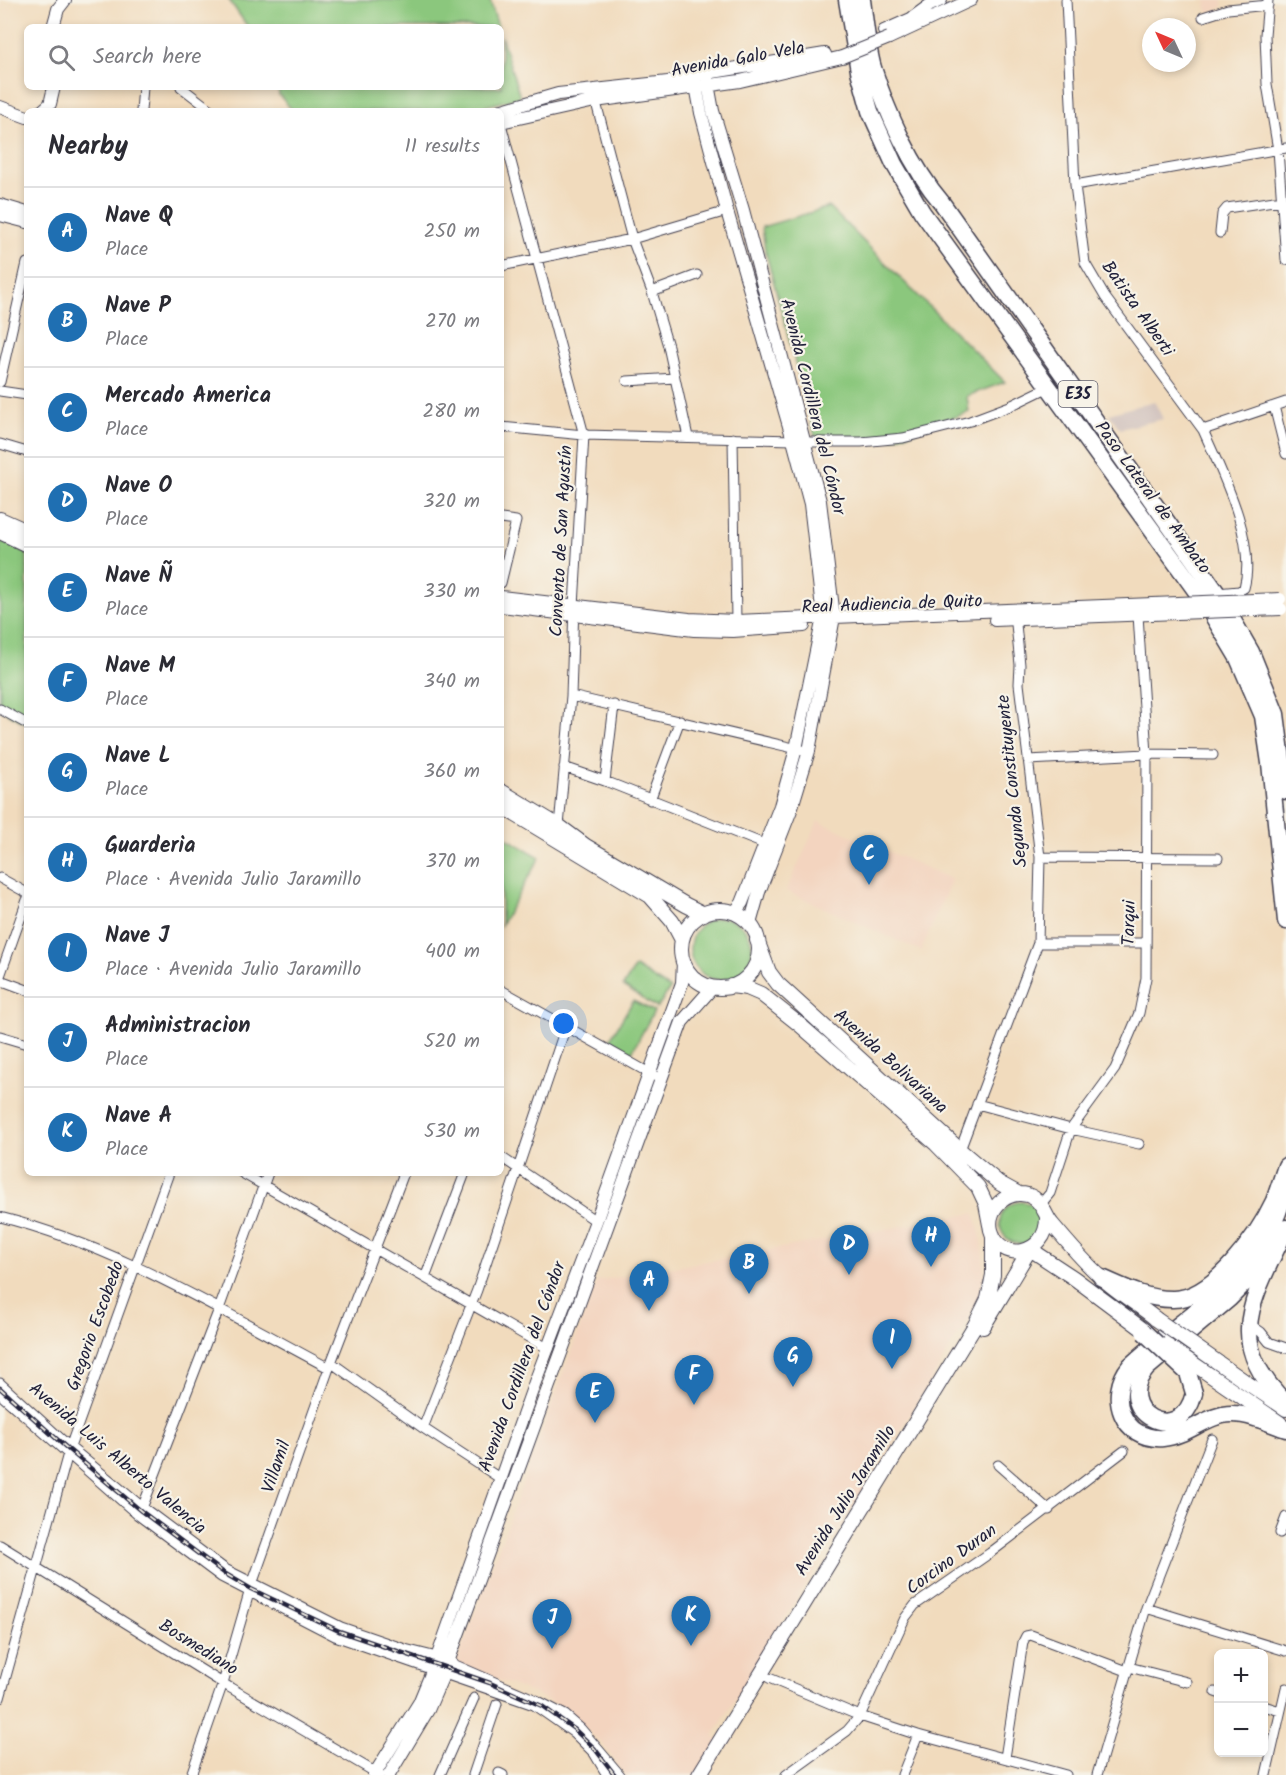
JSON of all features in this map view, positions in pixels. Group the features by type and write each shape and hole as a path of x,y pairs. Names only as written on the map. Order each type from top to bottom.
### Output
{"highway":[{"name":"Paso Lateral de Ambato","path":"847,0 859,71 870,111 894,164 922,212 1207,606 1252,687 1263,716 1270,763 1286,921"},
{"name":"Paso Lateral de Ambato","path":"862,0 873,67 911,157 925,183 942,203 1216,593 1251,652 1276,714 1286,791"},
{"path":"1102,1278 1141,1296 1173,1299 1192,1296 1215,1280 1246,1246 1273,1202 1286,1166"},
{"path":"1286,1184 1273,1227 1243,1268 1227,1286 1130,1366 1124,1373 1117,1397 1120,1408 1132,1427 1151,1438 1172,1437 1213,1418 1231,1414 1286,1428"},
{"path":"1286,1228 1254,1297 1248,1323 1251,1353 1257,1366 1270,1386 1286,1403"},
{"path":"1141,1329 1188,1373 1194,1393 1188,1409 1182,1416 1166,1422 1155,1421 1140,1408 1136,1393 1141,1375 1148,1368 1229,1299 1274,1253"}],"main road":[{"path":"0,519 24,530"},
{"path":"0,532 24,544"},
{"path":"504,793 559,826 586,846 704,914"},
{"path":"504,808 650,896 672,921 682,940"},
{"path":"713,987 694,979 683,962 682,940 686,929 704,914 719,910 734,913 750,924"},
{"name":"Avenida Bolivariana","path":"750,924 769,972 778,984 999,1183 1041,1204"},
{"path":"731,986 739,982 753,968 757,959 757,940"},
{"name":"Avenida Bolivariana","path":"713,987 747,988 761,994 792,1018 936,1144 978,1186 986,1203 992,1230"},
{"path":"1019,1194 1010,1196 995,1207 991,1216 992,1230 1005,1248 1022,1251 1038,1244 1044,1236 1047,1218"},
{"path":"1041,1204 1047,1218 1102,1278 1246,1391 1286,1428"},
{"name":"Avenida Julio Jaramillo","path":"699,1775 975,1325 988,1299 993,1275 992,1230"},
{"path":"1030,1249 1074,1278 1141,1329 1246,1391 1286,1409"},
{"name":"Avenida Julio Jaramillo","path":"710,1775 1030,1249"}],"street":[{"path":"54,24 58,9 65,0"},
{"name":"Avenida Galo Vela","path":"504,110 558,94 594,96 702,87 751,79 841,53 971,0"},
{"name":"Batista Alberti","path":"1066,0 1075,185 1085,263 1105,297 1203,430 1244,534 1245,543 1244,588 1239,591 1216,593"},
{"path":"934,17 936,1"},
{"name":"Avenida Galo Vela","path":"887,34 936,1"},
{"path":"1203,17 1228,9 1268,3 1265,35 1267,84 1282,149 1281,200 1286,260"},
{"name":"Avenida Galo Vela","path":"504,122 594,96 700,74 841,53"},
{"name":"Avenida Cordillera del Cóndor","path":"700,74 702,87 700,113 727,211 799,441"},
{"name":"Avenida Cordillera del Cóndor","path":"702,87 713,111 743,210 799,441 828,621 791,810 759,892 750,924"},
{"path":"45,108 50,104 53,90"},
{"path":"141,108 143,90"},
{"path":"185,90 208,108"},
{"path":"594,96 632,239 652,292 688,437"},
{"path":"0,107 24,116"},
{"name":"Convento de San Agustín","path":"504,135 584,435 573,611 571,696 559,826"},
{"path":"1075,185 1282,149"},
{"path":"1220,233 1221,214 1227,208 1281,200"},
{"path":"0,205 24,212"},
{"path":"504,265 632,239 727,211"},
{"path":"0,215 24,221"},
{"path":"652,292 697,275"},
{"path":"0,382 24,276"},
{"path":"504,427 584,435 861,442 903,438 970,421 1049,388 1064,375"},
{"path":"627,381 675,378"},
{"path":"0,391 24,395"},
{"path":"1203,430 1286,402"},
{"path":"1274,406 1286,454"},
{"path":"733,438 736,621"},
{"path":"0,444 24,451"},
{"path":"504,519 516,521 504,571"},
{"name":"Real Audiencia de Quito","path":"504,598 694,630 733,632 828,621"},
{"name":"Real Audiencia de Quito","path":"504,606 689,619 828,621 1283,604"},
{"name":"Real Audiencia de Quito","path":"1015,615 1138,615 1152,609"},
{"name":"Segunda Constituyente","path":"960,1150 1038,943 1040,857 1019,684 1020,666 1015,615"},
{"name":"Tarqui","path":"1041,1204 1050,1193 1071,1129 1115,1069 1139,1013 1146,978 1147,754 1138,615"},
{"path":"571,696 802,750"},
{"path":"605,781 614,705"},
{"path":"0,709 24,722"},
{"path":"650,800 680,720"},
{"name":"Avenida Cordillera del Cóndor","path":"734,913 742,903 802,750"},
{"path":"1028,760 1147,754 1213,755"},
{"path":"564,767 764,844"},
{"path":"1040,857 1218,858"},
{"path":"0,878 24,891"},
{"path":"24,909 0,978 24,989"},
{"path":"1038,943 1146,943"},
{"name":"Avenida Cordillera del Cóndor","path":"377,1774 440,1665 655,1076 682,983 683,962"},
{"name":"Avenida Cordillera del Cóndor","path":"389,1775 428,1710 440,1665 535,1382 596,1221 655,1076 682,1022 713,987"},
{"path":"504,992 655,1076"},
{"path":"423,1428 472,1304 566,1026"},
{"path":"0,1036 24,1043"},
{"path":"977,1104 1139,1144"},
{"path":"504,1159 596,1221"},
{"name":"Gregorio Escobedo","path":"0,1698 3,1671 69,1451 168,1176"},
{"path":"247,1176 549,1348"},
{"path":"140,1511 219,1309 267,1176"},
{"name":"Villamil","path":"191,1775 223,1683 251,1588 330,1365 403,1176"},
{"path":"425,1278 464,1176"},
{"path":"0,1217 64,1236 135,1266 330,1365 501,1479"},
{"path":"1248,1323 1261,1332 1269,1342 1286,1348"},
{"name":"Avenida Luis Alberto Valencia","path":"0,1383 69,1451"},
{"name":"Avenida Luis Alberto Valencia","path":"0,1394 140,1511 251,1588 341,1627 405,1649 534,1705 574,1733 594,1753 606,1774"},
{"path":"1097,1775 1146,1608 1212,1439"},
{"name":"Corcino Duran","path":"786,1775 847,1731 860,1716 905,1618 915,1605 1049,1510 1124,1451"},
{"path":"998,1465 1049,1510"},
{"path":"1280,1533 1286,1517"},
{"name":"Bosmediano","path":"0,1545 36,1565 223,1683 377,1774"},
{"path":"1146,1608 1286,1651"},
{"path":"1005,1758 1023,1642 1026,1636 1031,1635 1128,1669 1186,1682"},
{"name":"Avenida Luis Alberto Valencia","path":"440,1665 536,1700 565,1715 581,1729 620,1775"},
{"path":"769,1678 860,1716 918,1735 1066,1775"},
{"path":"1266,1775 1286,1688"},
{"path":"440,1775 474,1698"},
{"path":"473,1775 497,1704"},
{"path":"1268,1707 1280,1711"},
{"path":"902,1775 918,1735"},
{"path":"1026,1775 1031,1765"}],"shaded area":[{"path":"1206,0 1223,0 1223,7 1207,13"},
{"path":"1154,401 1163,419 1120,429 1109,414"},
{"path":"818,821 952,879 921,951 786,891"},
{"path":"975,1213 982,1241 984,1274 980,1297 713,1736 720,1741 699,1775 625,1775 602,1743 557,1705 533,1693 456,1664 597,1281"}],"green space":[{"path":"229,0 490,0 497,24 246,24"},
{"path":"504,46 520,97 479,108 290,108 279,95 278,90 504,90"},
{"path":"829,207 1005,382 967,396 969,412 893,439 815,436 765,250 762,227"},
{"path":"0,540 24,552 24,722 0,709"},
{"path":"504,837 540,857 504,920"},
{"path":"721,918 738,923 743,927 747,932 752,949 747,966 743,971 738,975 721,980 704,975 699,971 695,966 690,949 695,932 699,927 704,923"},
{"path":"635,967 670,989 657,1008 623,986"},
{"path":"633,1001 654,1011 632,1052 610,1039"},
{"path":"1021,1202 1036,1208 1042,1223 1036,1238 1021,1244 1006,1238 1000,1223 1006,1208"}],"railway":[{"path":"0,1388 141,1511 224,1573 251,1589 339,1631 490,1683 542,1706 574,1729 595,1749 615,1775"}],"place":[{"name":"Mercado America","path":"869,885"},
{"name":"Guarderia","path":"931,1267"},
{"name":"Nave O","path":"849,1275"},
{"name":"Nave P","path":"749,1294"},
{"name":"Nave Q","path":"649,1311"},
{"name":"Nave J","path":"892,1369"},
{"name":"Nave L","path":"793,1387"},
{"name":"Nave M","path":"694,1405"},
{"name":"Nave Ñ","path":"595,1423"},
{"name":"Nave A","path":"691,1646"},
{"name":"Administracion","path":"552,1649"}]}
